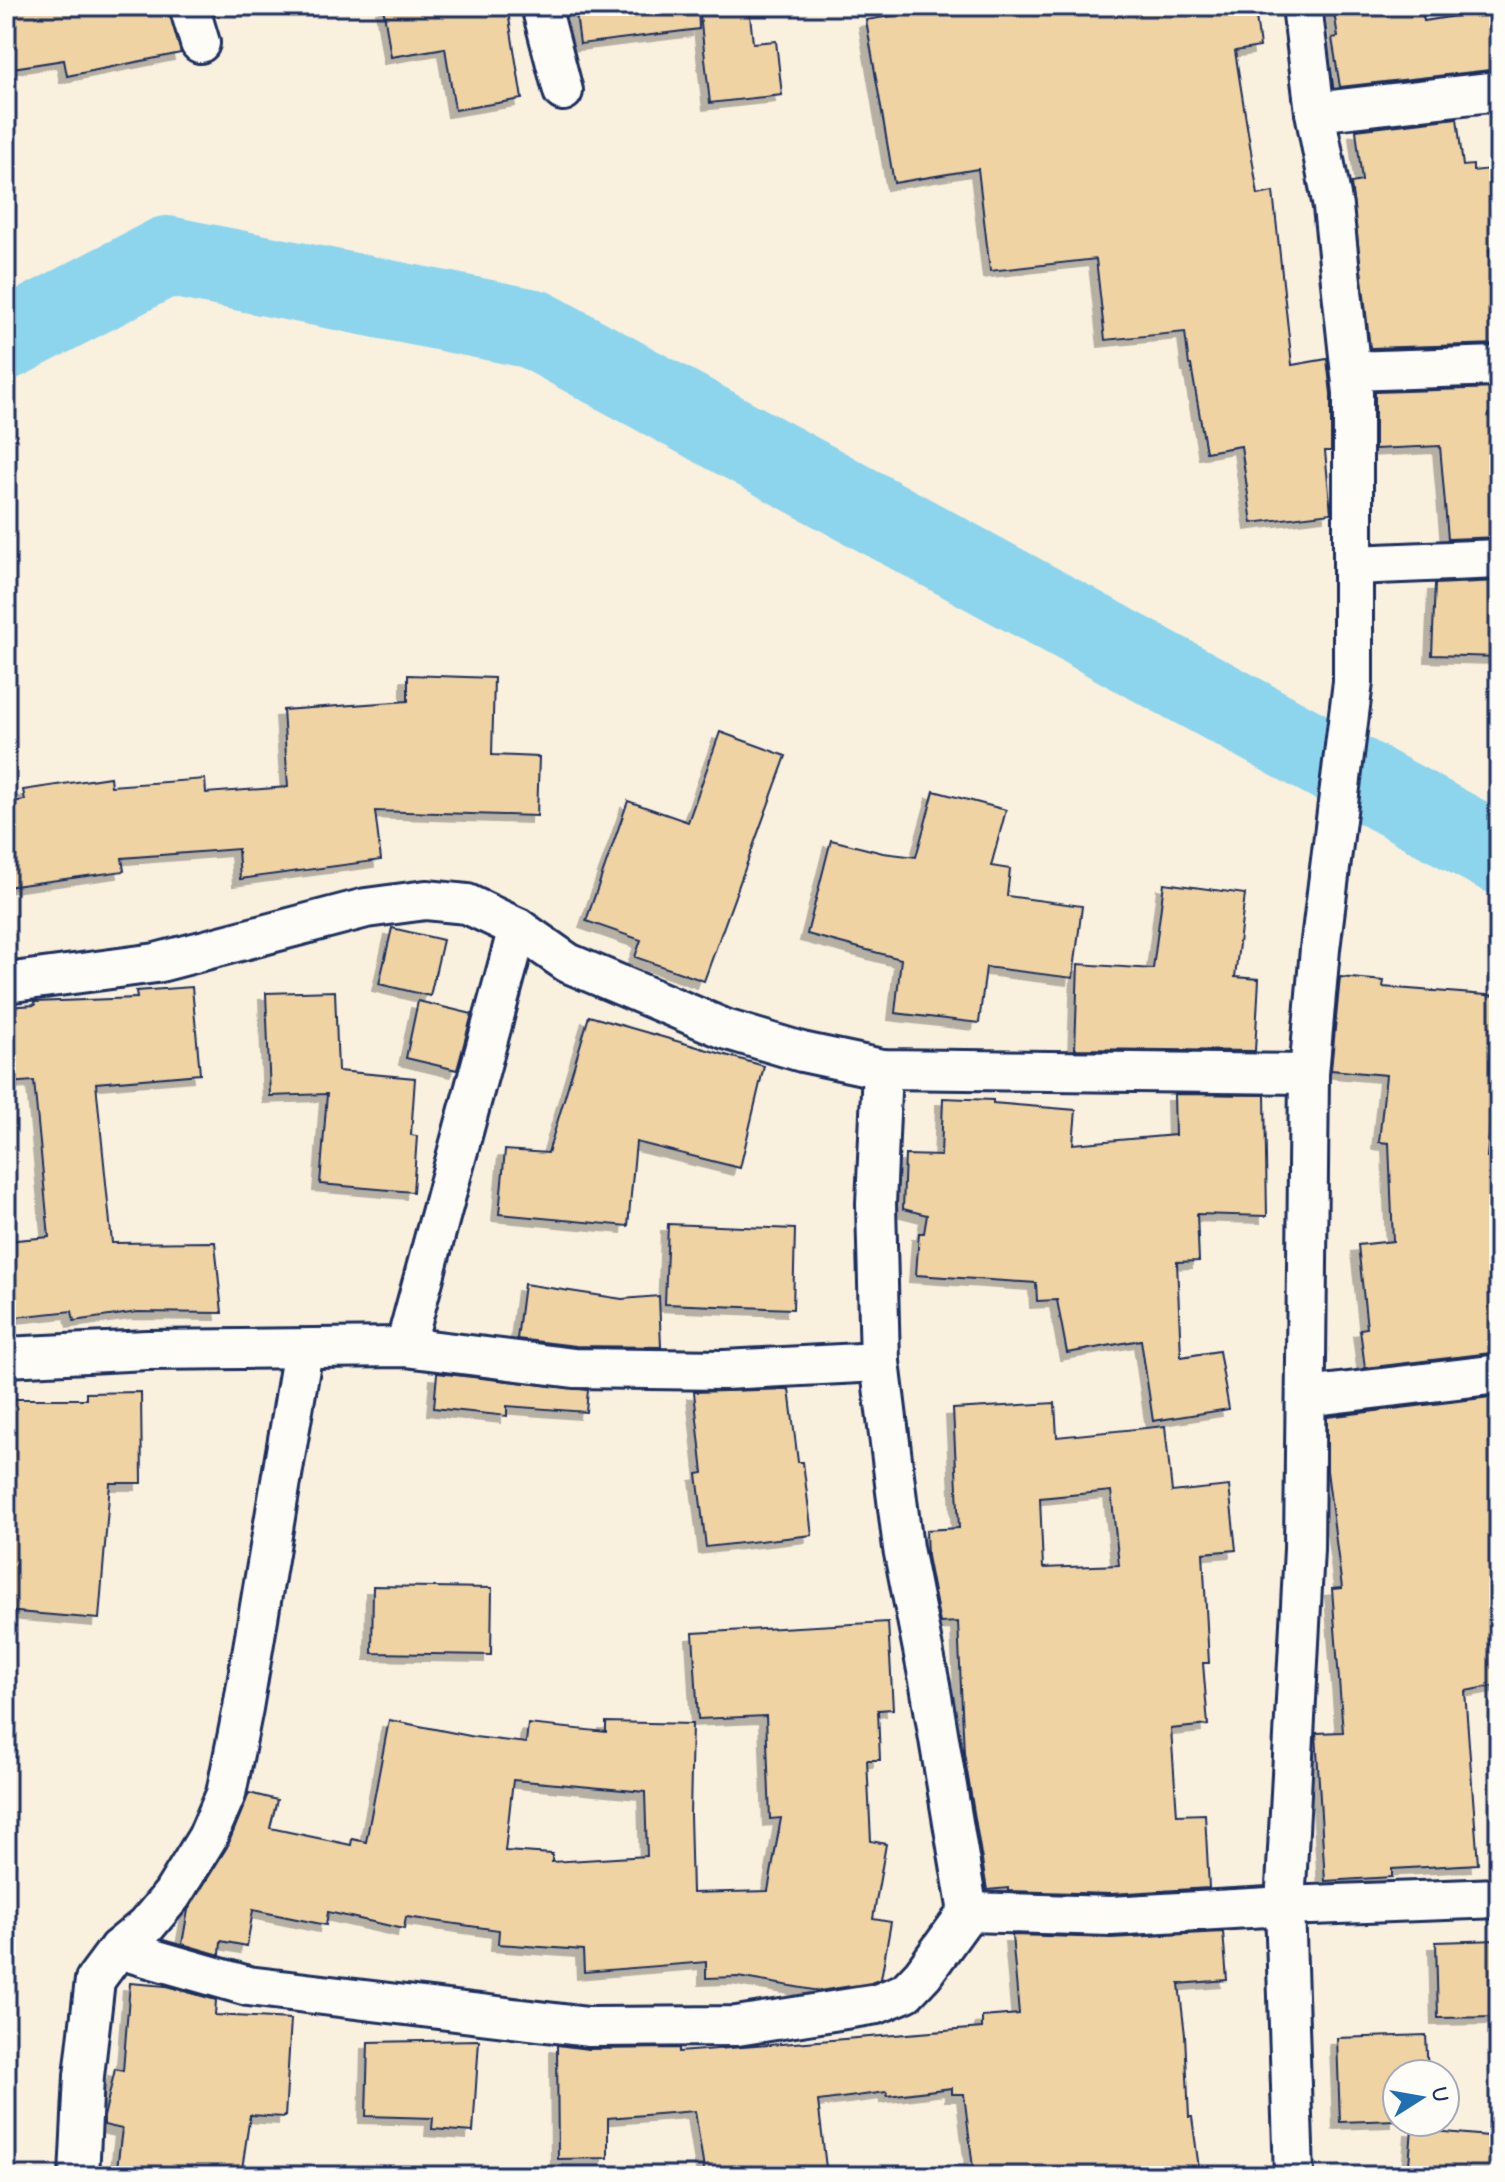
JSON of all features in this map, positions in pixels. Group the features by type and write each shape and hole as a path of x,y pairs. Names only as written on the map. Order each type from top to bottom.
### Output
{"street":[{"path":"189,6 200,43"},
{"path":"541,6 563,91"},
{"path":"1294,2176 1285,1906 1304,1549 1309,1074 1320,949 1353,682 1351,371 1333,207 1315,112 1302,6"},
{"path":"1315,112 1499,91"},
{"path":"1351,371 1499,366"},
{"path":"1353,565 1499,559"},
{"path":"6,983 156,963 366,908 426,900 467,904 518,928 568,963 725,1029 802,1052 882,1069 1309,1074"},
{"path":"405,1347 518,928"},
{"path":"118,1949 248,1986 588,2027 737,2026 877,2004 906,1992 923,1974 968,1912 930,1685 903,1548 880,1362 876,1204 882,1069"},
{"path":"6,1357 147,1350 405,1347 574,1368 724,1370 880,1362"},
{"path":"79,2176 84,2076 95,1980 118,1949 146,1926 172,1895 207,1838 226,1794 303,1350"},
{"path":"1306,1397 1499,1374"},
{"path":"968,1912 1111,1916 1499,1898"}],"building":[{"path":"6,6 168,6 181,53 67,76 64,60 6,69"},
{"path":"383,6 507,6 522,99 455,110 445,48 391,57"},
{"path":"575,6 698,6 699,29 580,44"},
{"path":"699,6 749,6 753,43 776,41 782,95 710,103"},
{"path":"954,6 1220,6 1221,14 1255,9 1260,47 1235,51 1258,195 1273,192 1292,365 1327,359 1331,394 1331,451 1325,451 1331,513 1252,523 1241,446 1206,452 1185,332 1105,340 1096,259 990,271 978,169 894,183 866,20"},
{"path":"1333,6 1421,6 1424,21 1499,9 1499,69 1340,87 1332,38 1338,37"},
{"path":"1457,118 1463,166 1473,165 1473,171 1499,168 1499,248 1489,250 1499,313 1499,344 1370,348 1351,183 1362,181 1356,130"},
{"path":"1499,388 1499,537 1448,539 1440,446 1375,449 1375,392"},
{"path":"1499,581 1499,657 1432,655 1435,584"},
{"path":"408,675 494,678 492,755 539,757 537,816 375,811 381,860 240,879 238,849 122,858 124,871 6,887 6,803 25,800 23,790 110,777 111,786 205,779 206,793 288,787 283,710 408,701"},
{"path":"720,732 786,756 704,981 635,957 641,940 586,921 628,801 688,822"},
{"path":"934,791 1006,810 991,866 1010,869 1007,896 1082,906 1073,978 986,967 979,1023 895,1013 901,959 807,934 831,840 883,853 916,857"},
{"path":"1164,883 1245,894 1235,977 1259,979 1255,1051 1075,1049 1078,964 1153,969"},
{"path":"392,928 443,940 430,996 379,984"},
{"path":"1340,977 1384,981 1383,987 1499,996 1499,1081 1494,1081 1487,1157 1499,1156 1499,1352 1365,1368 1360,1329 1367,1328 1358,1245 1393,1241 1389,1143 1379,1142 1386,1075 1331,1070"},
{"path":"192,987 200,1074 96,1083 112,1243 215,1242 222,1313 138,1312 74,1321 72,1311 6,1318 6,1241 49,1237 34,1081 6,1083 6,1007 35,1005 34,1002 137,998 136,991"},
{"path":"335,991 338,1071 415,1078 411,1135 417,1136 413,1192 320,1184 327,1094 270,1096 266,993"},
{"path":"418,1001 472,1014 457,1070 406,1058"},
{"path":"589,1016 764,1066 740,1168 636,1142 628,1226 499,1214 505,1150 548,1153"},
{"path":"1174,1094 1265,1095 1267,1216 1197,1214 1199,1261 1177,1262 1181,1357 1219,1351 1229,1409 1153,1421 1141,1340 1067,1353 1057,1300 1037,1301 1036,1283 916,1275 919,1233 924,1233 927,1215 903,1209 905,1155 941,1156 943,1098 993,1100 993,1103 1076,1110 1073,1144 1175,1135"},
{"path":"668,1224 795,1229 793,1309 665,1304"},
{"path":"524,1284 622,1299 659,1296 661,1347 576,1346 517,1339"},
{"path":"437,1373 588,1390 586,1412 507,1406 507,1416 434,1408"},
{"path":"789,1389 798,1462 803,1462 812,1535 706,1547 697,1474 703,1473 694,1392"},
{"path":"141,1392 142,1483 110,1483 99,1619 6,1611 6,1399 86,1399 86,1393"},
{"path":"1499,1396 1499,1685 1465,1691 1478,1864 1392,1869 1392,1877 1325,1881 1316,1733 1343,1732 1332,1589 1342,1588 1327,1471 1327,1417"},
{"path":"1055,1403 1057,1437 1165,1426 1172,1492 1229,1486 1236,1550 1203,1553 1209,1663 1203,1663 1208,1725 1171,1729 1177,1815 1205,1814 1209,1888 1111,1894 1008,1891 1008,1888 987,1890 964,1753 958,1622 940,1623 927,1556 926,1530 959,1528 953,1409","holes":["1111,1491 1119,1565 1043,1568 1040,1498"]},
{"path":"373,1586 492,1588 491,1655 372,1653"},
{"path":"888,1622 893,1709 878,1710 880,1760 867,1760 871,1841 886,1844 873,1919 891,1922 881,1979 819,1991 738,1977 706,1978 706,1962 584,1972 583,1950 498,1944 499,1930 406,1917 404,1929 328,1912 326,1925 253,1910 247,1946 221,1941 220,1955 182,1944 188,1910 227,1847 249,1793 277,1800 270,1828 351,1845 352,1839 366,1842 389,1720 475,1737 526,1743 528,1724 606,1732 606,1722 692,1724 692,1893 768,1891 781,1818 770,1819 766,1716 698,1719 693,1633","holes":["513,1780 645,1792 647,1856 552,1862 552,1854 505,1851"]},
{"path":"1223,1932 1227,1980 1179,1984 1189,2117 1192,2117 1200,2176 974,2176 964,2094 952,2094 952,2088 818,2101 827,2176 705,2176 695,2111 608,2118 608,2158 558,2159 557,2045 588,2049 679,2048 679,2052 982,2028 982,2017 1019,2014 1012,1935 1111,1938"},
{"path":"1499,1940 1499,2017 1438,2018 1436,1942"},
{"path":"130,1983 166,1986 216,2000 215,2015 291,2019 285,2117 250,2115 241,2176 116,2176 122,2129 104,2125 104,2117 115,2069 123,2071"},
{"path":"1426,2035 1427,2058 1381,2058 1381,2121 1340,2122 1337,2038"},
{"path":"479,2040 473,2132 432,2129 433,2118 366,2116 368,2042"},
{"path":"1461,2134 1499,2137 1499,2176 1408,2176 1411,2138 1461,2138"}],"waterway":[{"path":"6,340 167,256 534,329 1499,854"}]}
